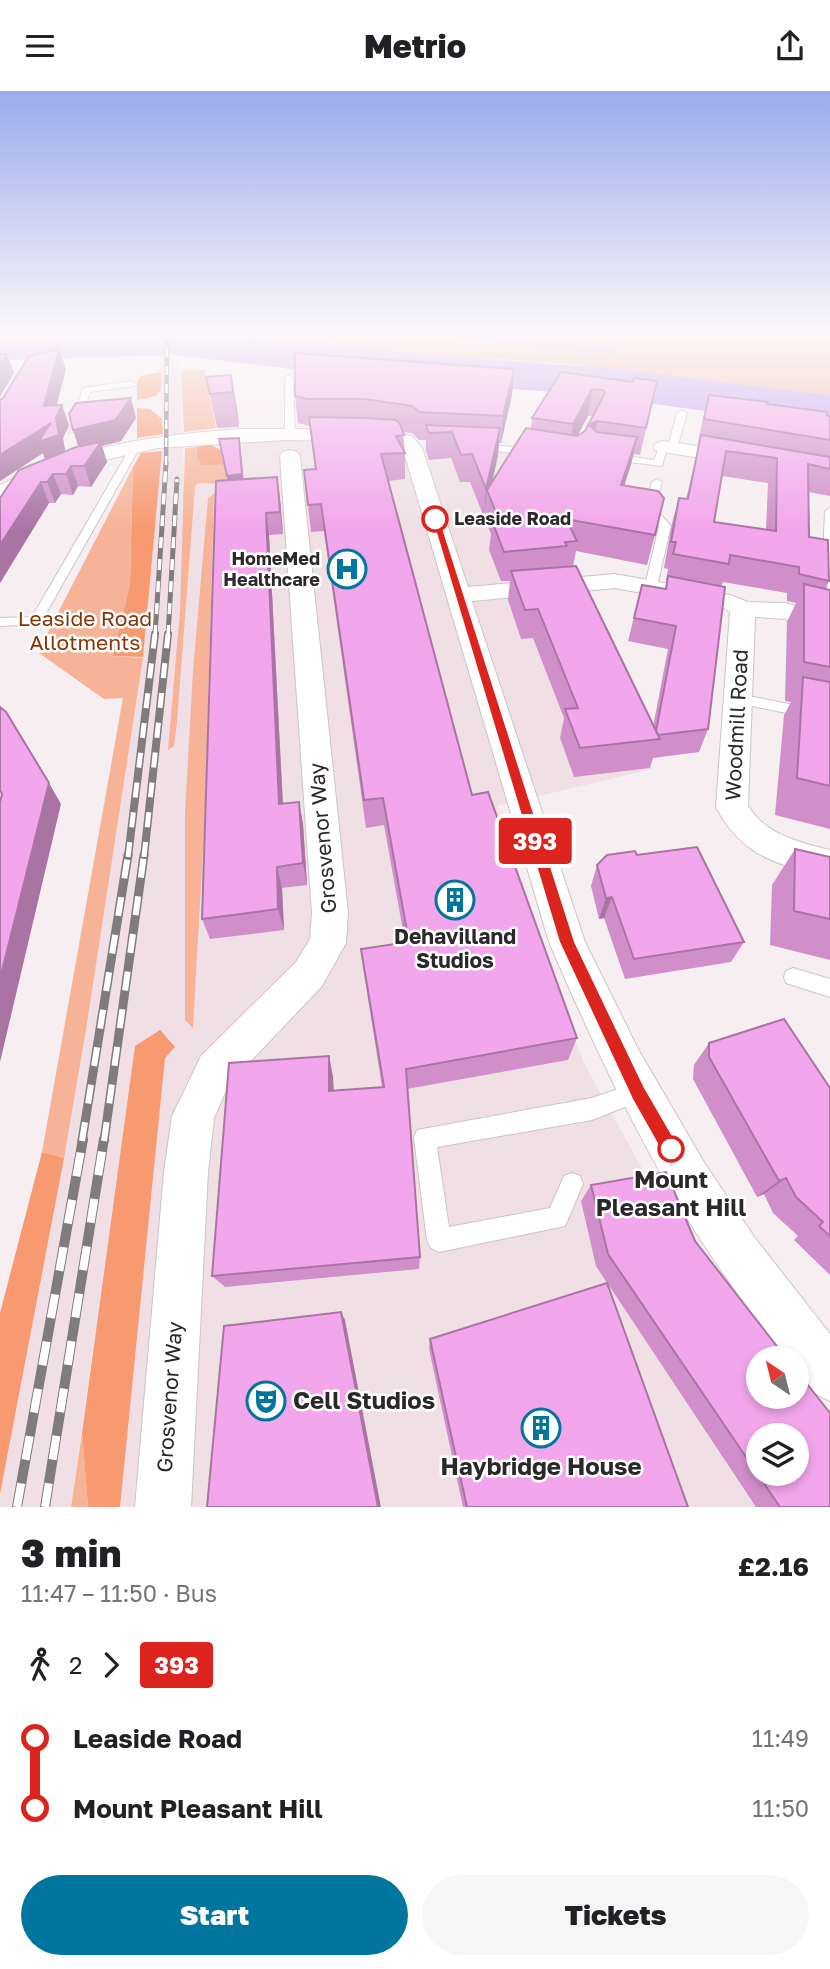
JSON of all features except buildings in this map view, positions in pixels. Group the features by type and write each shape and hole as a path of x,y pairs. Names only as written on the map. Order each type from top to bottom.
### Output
{"street":[{"path":"0,493 72,445 135,447 245,434 290,445 410,443 567,942 638,1092 689,1181 830,1375"},
{"name":"Grosvenor Way","path":"163,1507 186,1172 193,1116 215,1070 309,974 327,943 330,913 290,445"},
{"path":"667,448 728,449 760,461"},
{"path":"460,595 615,581 730,602 743,609 765,608 828,621"},
{"name":"Woodmill Road","path":"743,609 732,807 736,817 752,836 784,852 830,864"}],"lane":[{"path":"72,445 84,398"},
{"path":"289,398 290,445"},
{"path":"82,408 94,407"},
{"path":"605,456 658,464 682,413"},
{"path":"467,446 548,454"},
{"path":"0,622 36,621 135,447"},
{"path":"651,586 665,526 649,508 657,482"},
{"path":"828,621 830,510"},
{"path":"738,699 830,717"},
{"path":"793,977 830,988"},
{"path":"572,1184 557,1218 439,1240 425,1138 592,1109 638,1092"}],"shaded area":[{"path":"161,398 181,398 184,477 224,484 224,487 208,498 185,812 187,886 199,896 205,813 214,497 223,489 242,488 242,441 335,441 522,453 652,769 498,806 546,969 585,1065 650,1183 751,1346 746,1346 746,1409 797,1409 802,1423 746,1423 746,1486 809,1486 809,1445 830,1507 120,1507 165,1058 175,1047 135,1047 71,1507 0,1507 0,1494 86,1030 143,658 162,451"},
{"path":"614,398 830,398 830,429"},
{"path":"137,408 150,409 162,419 163,434 137,438"},
{"path":"210,444 242,462 242,488 233,464 202,465 197,456 197,447"},
{"path":"162,451 143,657 113,656 130,584 133,467 141,453"},
{"path":"160,1030 175,1047 165,1058 120,1507 88,1507 82,1433 135,1046"},
{"path":"42,1152 64,1158 0,1494 0,1313"}],"green space":[{"path":"182,398 210,398 216,428 184,432"},
{"path":"197,447 197,456 233,464 235,481 214,497 205,814 193,1028 185,1020 185,812 193,671 208,498 224,487 223,484 198,483 195,486 177,722 174,746 168,750 180,611 185,448"},
{"name":"Leaside Road Allotments","path":"133,467 130,584 113,656 143,658 64,1158 42,1152 123,698 104,699 39,653 54,644 45,638"},
{"path":"82,1433 88,1507 71,1507"}],"railway":[{"path":"166,465 167,398"},
{"path":"155,636 166,463"},
{"path":"168,636 177,479"},
{"path":"128,857 155,634"},
{"path":"144,857 168,634"},
{"path":"82,1141 128,855"},
{"path":"104,1141 144,855"},
{"path":"17,1507 83,1139"},
{"path":"45,1507 104,1139"}],"bus line":[{"name":"393","path":"435,519 567,942 638,1092 671,1149"}],"place":[{"name":"Leaside Road","path":"435,519"},
{"name":"HomeMed Healthcare","path":"347,569"},
{"name":"Dehavilland Studios","path":"455,900"},
{"name":"Mount Pleasant Hill","path":"671,1149"},
{"name":"Cell Studios","path":"266,1401"},
{"name":"Haybridge House","path":"541,1428"}]}
